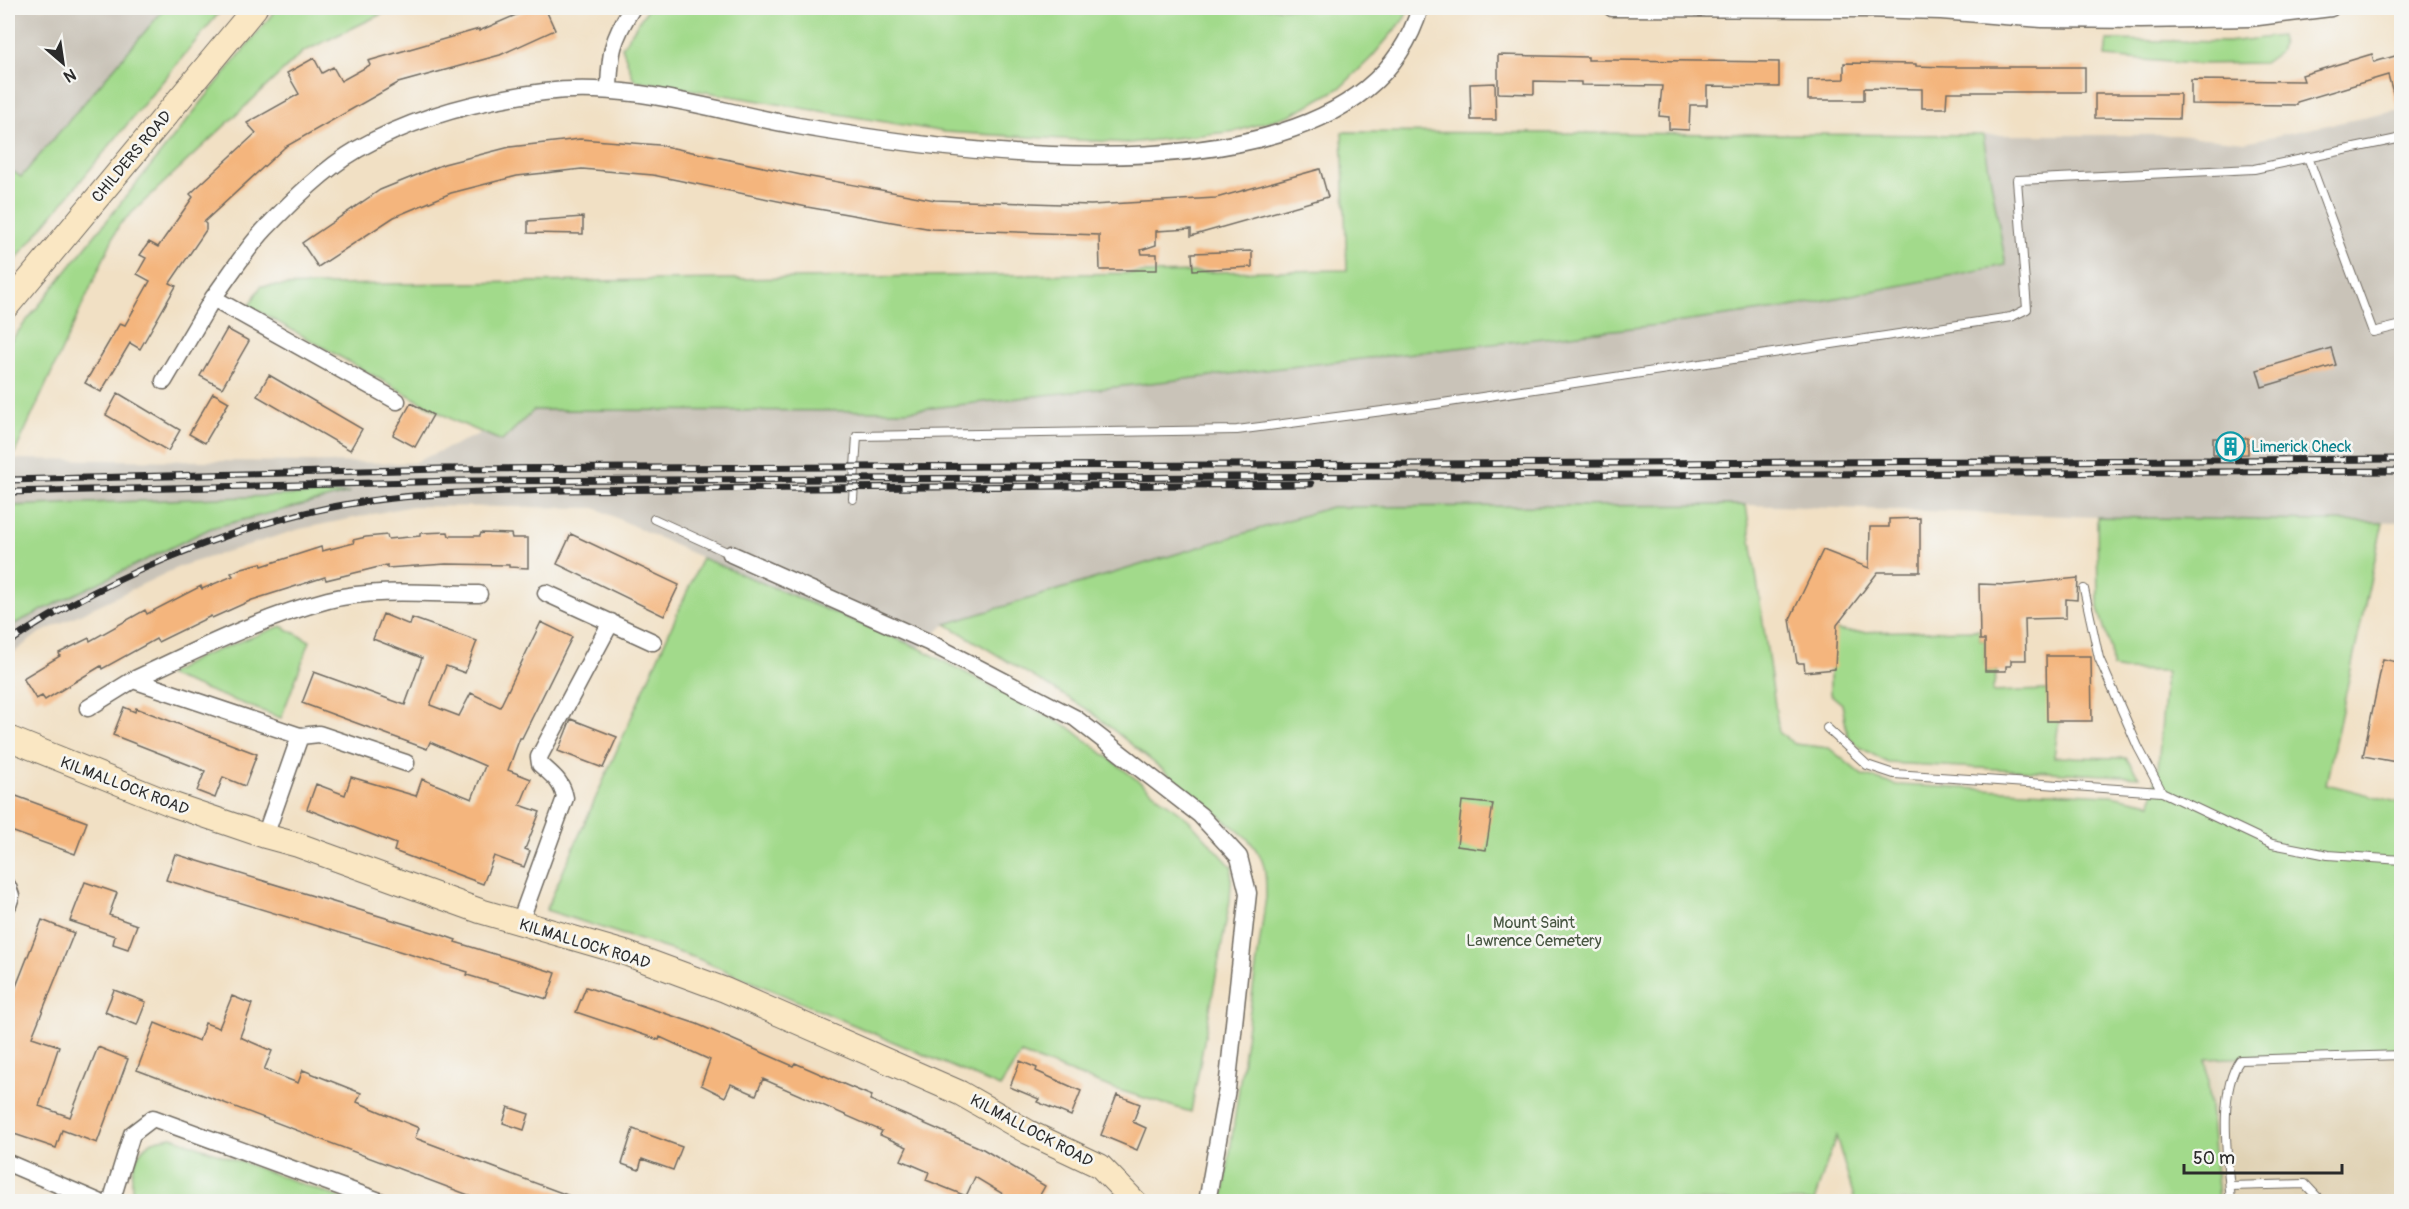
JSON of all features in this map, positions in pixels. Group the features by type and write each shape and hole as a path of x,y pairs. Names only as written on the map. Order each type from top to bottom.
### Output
{"street":[{"name":"CHILDERS ROAD","path":"8,305 255,8"},
{"path":"609,90 610,55 618,31 632,8"},
{"path":"164,381 213,298 264,231 306,189 356,150 421,120 486,102 548,91 609,90 712,107 796,126 931,145 1076,155 1157,155 1272,135 1332,112 1363,91 1383,71 1409,35 1420,8"},
{"path":"1612,8 1941,9 2025,19 2141,14 2250,18 2331,8"},
{"path":"213,298 398,401"},
{"path":"731,554 928,642 1075,718 1200,815 1239,857 1248,893 1227,1089 1207,1202"},
{"path":"546,593 652,642"},
{"path":"88,708 133,680 243,629 330,600 376,594 479,594"},
{"path":"520,922 565,798 563,788 555,777 540,764 539,757 611,622"},
{"path":"133,680 300,736 319,734 406,763"},
{"path":"265,836 300,736"},
{"name":"KILMALLOCK ROAD","path":"8,738 174,805 298,845 480,911 625,953 725,990 960,1093 1028,1131 1100,1166 1135,1202"},
{"path":"8,887 11,896 8,905"},
{"path":"111,1202 132,1134 153,1118 382,1202"},
{"path":"8,1163 99,1202"}],"lane":[{"path":"853,499 857,436 1237,430 1436,404 2011,317 2027,309 2017,180 2254,169 2402,138"},
{"path":"2308,158 2373,332 2402,325"},
{"path":"654,519 731,554"},
{"path":"2084,589 2099,658 2138,747 2162,792"},
{"path":"1827,728 1867,765 1894,774 2162,792 2272,844 2328,855 2402,860"},
{"path":"2231,1202 2227,1090 2232,1071 2240,1060 2402,1055"},
{"path":"2230,1186 2305,1184 2322,1202"}],"shaded area":[{"path":"8,8 165,8 21,177 8,168"},
{"path":"2401,110 2401,522 2097,517 1746,505 1331,507 946,624 919,648 702,558 595,508 412,506 300,529 181,566 38,634 8,657 8,627 13,623 211,528 346,494 8,506 8,459 413,463 534,410 905,411 1667,324 1785,308 2006,265 1983,135 2177,135 2245,142"},
{"path":"2401,1051 2401,1201 2218,1201 2206,1059"}],"green space":[{"path":"165,8 223,8 8,269 8,168 21,177"},
{"path":"277,8 394,8 303,52 119,225 12,459 8,459 8,344"},
{"path":"648,8 1409,8 1404,19 1371,58 1340,88 1290,115 1237,131 1129,143 945,132 634,80 622,47"},
{"path":"2280,36 2282,45 2278,53 2264,63 2195,64 2105,57 2107,40 2227,42"},
{"path":"1342,132 1983,135 2006,265 1785,308 1667,324 905,411 534,410 502,441 455,421 249,306 261,286 1347,270"},
{"path":"350,493 211,528 8,627 8,506"},
{"name":"Mount Saint Lawrence Cemetery","path":"1746,505 1779,733 1795,744 1829,748 1862,775 1897,785 2111,795 2151,803 2158,768 2166,671 2112,668 2111,650 2098,608 2097,517 2383,522 2326,784 2401,803 2401,1051 2206,1059 2218,1201 1855,1201 1836,1136 1814,1201 1223,1201 1266,897 1264,865 1258,852 1247,838 1090,711 946,624 1331,507"},
{"path":"702,558 919,648 1070,728 1189,820 1232,867 1230,900 1191,1112 1115,1089 1021,1054 1000,1087 696,958 546,910"},
{"path":"281,626 310,641 281,718 167,675 197,658"},
{"path":"1836,630 1849,632 1980,630 1980,640 1985,640 1985,671 1997,671 1992,692 2047,690 2059,721 2054,757 2126,758 2139,777 1888,763 1861,748 1848,737 1842,704 1830,694 1830,669"},
{"path":"172,1137 349,1201 134,1201 133,1168 140,1152 153,1141"}],"building":[{"path":"532,8 545,8 555,30 500,55 398,83 285,147 204,222 206,230 170,283 176,286 140,349 130,343 101,392 85,383 120,323 125,325 150,281 137,274 146,258 140,255 149,242 158,247 193,197 190,194 256,133 247,123 299,94 287,73 314,58 322,73 333,67 341,81 370,65 368,61 479,29 479,31"},
{"path":"2372,54 2374,62 2402,54 2402,106 2397,107 2388,75 2297,102 2297,105 2191,104 2191,80 2304,81 2302,75"},
{"path":"1498,55 1588,57 1588,60 1779,62 1779,87 1707,86 1707,105 1690,105 1689,130 1669,129 1669,117 1659,116 1662,86 1581,85 1581,82 1534,81 1534,94 1498,93"},
{"path":"1844,63 1947,67 2085,67 2085,92 1947,92 1946,108 1922,108 1922,89 1864,88 1864,100 1808,100 1808,80 1844,79"},
{"path":"1495,83 1496,120 1471,120 1470,84"},
{"path":"2095,94 2180,94 2179,119 2095,118"},
{"path":"580,139 659,145 935,200 1091,205 1216,198 1320,169 1328,197 1191,236 1191,229 1156,231 1156,245 1141,250 1142,254 1157,254 1157,270 1100,270 1099,235 932,229 807,207 653,175 582,169 517,176 451,193 394,217 318,267 302,243 380,190 444,164 510,147"},
{"path":"583,217 583,234 528,233 528,221"},
{"path":"1252,251 1252,267 1193,270 1192,253"},
{"path":"227,329 249,341 222,388 200,376"},
{"path":"2331,348 2336,365 2262,387 2257,370"},
{"path":"269,375 362,429 350,450 257,396"},
{"path":"118,393 180,430 168,451 106,415"},
{"path":"213,393 229,402 205,443 189,434"},
{"path":"411,403 433,415 415,447 393,435"},
{"name":"Limerick Check","path":"2213,438 2248,438 2248,454 2213,455"},
{"path":"1920,518 1920,572 1878,572 1837,625 1835,669 1805,672 1804,663 1797,663 1790,619 1823,550 1869,568 1870,527 1889,527 1889,519"},
{"path":"448,532 449,536 480,536 481,533 511,534 512,538 528,538 528,568 509,567 509,565 446,564 387,568 387,565 326,580 325,577 252,600 212,618 211,616 158,642 156,639 102,669 101,666 45,700 42,696 36,699 23,678 60,656 59,653 89,638 90,641 145,610 147,614 201,586 202,589 233,576 231,573 242,568 261,563 262,566 321,547 322,551 354,543 353,540 366,537 387,535 388,539 420,536 420,533"},
{"path":"571,534 679,585 664,616 557,564"},
{"path":"2078,578 2077,600 2066,599 2066,618 2025,619 2026,660 2011,660 2011,666 2006,666 2006,671 1985,671 1985,640 1980,640 1979,584 2008,585"},
{"path":"383,614 410,625 412,618 477,641 465,673 446,666 430,705 459,716 471,693 500,707 541,622 572,637 520,738 508,770 531,779 520,805 540,812 525,849 530,851 524,867 494,856 483,884 394,851 396,844 307,809 316,784 345,795 351,777 416,796 422,779 472,799 485,766 430,742 427,749 302,703 314,672 405,705 422,658 373,639"},
{"path":"2046,656 2091,656 2092,721 2047,721"},
{"path":"2383,659 2402,663 2402,763 2363,756"},
{"path":"124,707 135,712 136,708 257,754 245,786 223,777 215,798 197,791 205,771 113,735"},
{"path":"571,719 617,737 603,768 558,751"},
{"path":"8,793 87,822 75,854 8,830"},
{"path":"1462,801 1493,804 1486,850 1457,846"},
{"path":"175,854 442,935 456,940 455,942 556,973 547,999 467,975 468,972 166,880"},
{"path":"85,882 117,893 109,915 137,925 128,949 113,944 115,936 70,921"},
{"path":"42,920 74,933 32,1037 59,1046 39,1106 70,1117 98,1047 128,1059 97,1143 62,1130 56,1148 8,1132 8,1007"},
{"path":"586,987 697,1024 793,1066 795,1063 872,1096 870,1100 983,1149 1045,1186 1036,1202 1016,1202 975,1177 966,1196 926,1180 929,1172 901,1160 907,1147 880,1135 882,1131 763,1079 756,1095 731,1084 725,1097 701,1085 710,1060 660,1037 659,1040 576,1012"},
{"path":"114,990 146,1002 137,1025 105,1012"},
{"path":"232,996 252,1004 240,1037 272,1051 264,1070 298,1083 303,1070 361,1093 357,1102 419,1128 415,1138 578,1199 577,1202 487,1202 137,1070 155,1023 199,1041 205,1023 219,1028"},
{"path":"1020,1061 1037,1068 1036,1071 1081,1091 1071,1116 1037,1102 1039,1099 1010,1087"},
{"path":"1117,1095 1140,1104 1133,1122 1146,1128 1137,1150 1101,1135"},
{"path":"508,1107 529,1114 524,1130 503,1123"},
{"path":"633,1129 682,1147 673,1170 642,1159 639,1170 622,1164"}],"railway":[{"path":"8,480 440,469 2402,459"},
{"path":"8,492 456,481 2402,471"},
{"path":"8,643 93,593 139,570 188,550 237,532 287,518 336,506 384,499 497,491 1311,484"}],"place":[{"name":"Limerick Check","path":"2230,446"}]}
